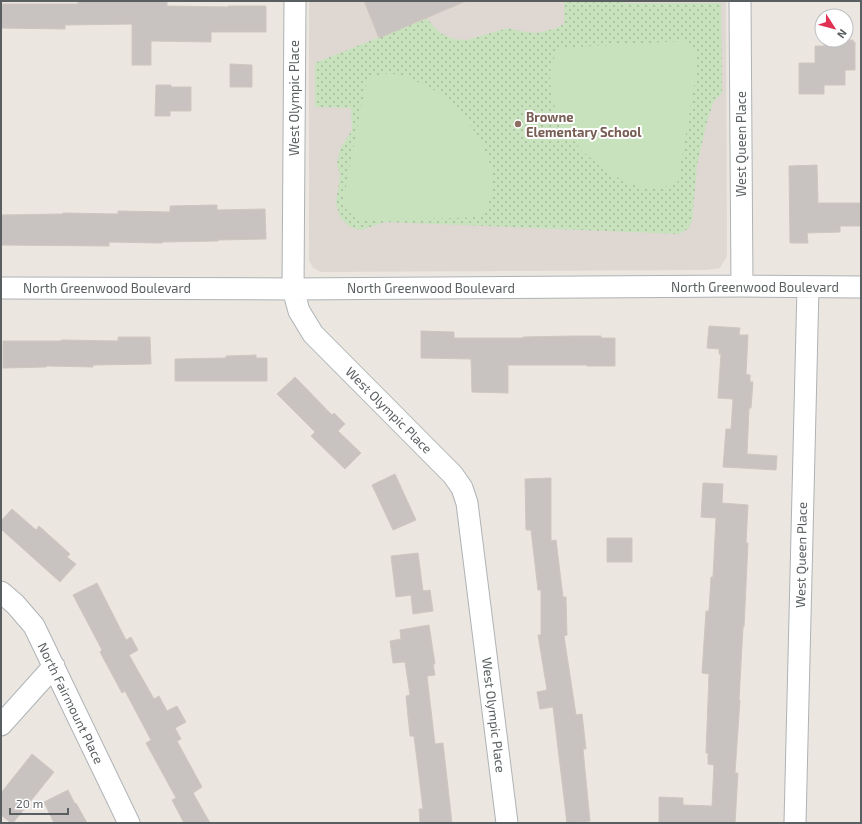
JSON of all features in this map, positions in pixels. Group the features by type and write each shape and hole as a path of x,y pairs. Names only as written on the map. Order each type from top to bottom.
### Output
{"street":[{"name":"West Olympic Place","path":"295,1 293,289 298,311 313,334 453,475 462,488 467,503 508,823"},
{"name":"West Queen Place","path":"740,1 742,286"},
{"name":"North Greenwood Boulevard","path":"1,288 293,289 742,286 861,287"},
{"name":"West Queen Place","path":"795,823 808,287"},
{"name":"North Fairmount Place","path":"1,592 15,604 34,626 129,823"},
{"path":"1,725 54,666"}],"shaded area":[{"name":"Browne Elementary School","path":"309,1 726,1 727,256 720,268 703,270 321,272 313,268 309,260"}],"green space":[{"name":"Browne Elementary School","path":"564,1 621,1 625,3 721,3 722,93 714,101 707,121 697,166 692,221 688,229 679,234 385,222 361,230 350,227 340,218 336,203 340,175 337,164 340,149 352,130 351,108 315,107 315,63 427,18 440,33 453,39 467,40 508,28 536,33 554,29 564,24"},
{"path":"685,41 697,53 697,71 677,184 655,189 636,186 608,173 581,150 563,126 551,98 550,72 557,48"},
{"path":"389,73 408,77 436,91 462,114 480,139 491,166 492,193 484,217 358,221 345,208 345,191 367,78"}],"building":[{"path":"78,1 167,1 167,6 266,6 266,32 211,32 211,42 151,41 151,65 132,65 132,24 65,25 65,29 1,28 1,4 78,4"},
{"path":"364,1 466,1 379,38"},
{"path":"855,42 855,70 845,70 845,85 824,85 824,94 799,94 799,63 815,63 815,48 854,48"},
{"path":"230,64 252,65 252,87 230,87"},
{"path":"156,85 191,87 191,111 170,111 170,116 155,116"},
{"path":"817,165 818,203 861,203 861,226 840,226 840,232 807,233 808,243 790,243 789,166"},
{"path":"217,205 217,210 265,209 266,239 162,243 109,242 109,246 1,245 1,215 63,213 118,214 118,211 170,212 170,206"},
{"path":"709,326 740,328 739,335 748,335 746,374 750,375 750,382 753,382 751,408 749,408 747,454 777,456 776,470 723,467 726,429 731,429 733,399 718,398 721,354 719,354 719,349 707,348"},
{"path":"421,331 454,332 454,338 601,336 601,338 615,338 615,366 508,365 508,393 472,392 471,359 421,358"},
{"path":"118,337 150,337 151,364 93,365 93,367 46,366 3,368 3,341 118,341"},
{"path":"256,355 256,358 267,358 267,381 175,381 175,359 226,358 226,356"},
{"path":"295,377 332,415 334,413 345,424 338,431 361,453 345,469 311,436 315,432 277,394"},
{"path":"395,474 416,520 393,530 372,485"},
{"path":"551,478 551,541 556,540 563,597 566,597 567,635 564,636 576,715 582,714 586,749 583,749 590,821 571,823 567,823 553,707 540,709 537,692 547,690 538,635 541,635 541,590 538,590 531,530 526,530 525,479"},
{"path":"703,483 723,484 722,503 748,505 746,543 748,543 744,627 735,773 738,773 735,823 659,823 659,797 683,798 683,805 712,806 714,765 708,764 708,753 706,753 709,674 702,673 706,611 709,611 711,577 713,577 716,518 701,517"},
{"path":"12,509 36,530 39,526 70,554 67,557 76,564 60,582 1,529 1,521"},
{"path":"607,538 632,538 632,562 607,562"},
{"path":"418,553 423,591 430,590 433,611 413,614 411,595 396,597 391,556"},
{"path":"97,583 126,640 131,637 138,650 129,655 154,699 159,696 167,711 177,706 186,722 175,728 181,739 177,741 202,787 193,793 210,823 184,823 172,800 176,798 146,743 151,740 125,691 122,693 100,652 102,650 73,595"},
{"path":"429,625 435,664 433,664 435,675 427,676 435,744 443,743 452,823 420,823 419,809 423,809 414,736 410,736 406,696 410,695 405,662 393,663 390,641 401,639 400,630"},
{"path":"32,754 54,772 13,823 11,823 1,815 1,793"},
{"path":"68,790 87,823 54,823 44,802"}],"place":[{"name":"Browne Elementary School","path":"518,124"}]}
